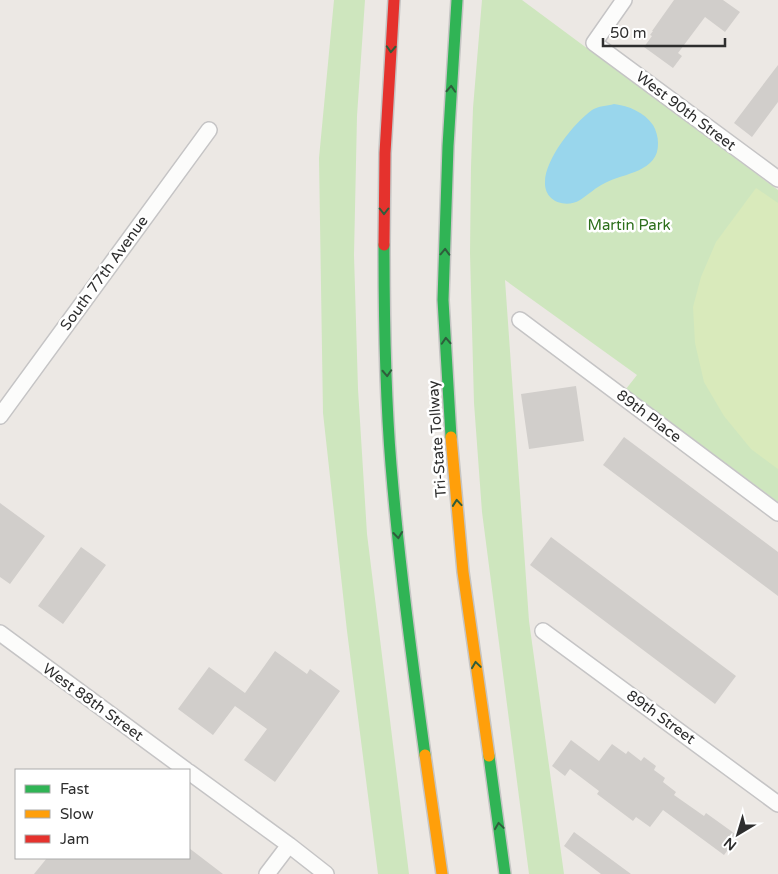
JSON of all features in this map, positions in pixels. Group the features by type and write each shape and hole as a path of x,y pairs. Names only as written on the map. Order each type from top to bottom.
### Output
{"highway":[{"path":"394,0 384,192 384,309 391,464 413,669 442,874"},
{"name":"Tri-State Tollway","path":"457,0 448,146 443,300 450,421 463,572 505,874"}],"street":[{"name":"West 90th Street","path":"624,0 594,43 778,179"},
{"name":"South 77th Avenue","path":"0,416 209,130"},
{"name":"89th Place","path":"520,320 778,513"},
{"name":"89th Street","path":"543,630 778,804"},
{"name":"West 88th Street","path":"0,633 185,769"},
{"name":"West 88th Street","path":"190,772 326,874"},
{"path":"267,874 289,845"}],"green space":[{"path":"334,0 365,0 357,116 354,255 358,389 367,534 409,874 378,874 347,631 323,413 319,158"},
{"name":"Martin Park","path":"482,0 522,0 778,190 778,502 626,389 637,375 505,280 529,621 564,874 529,874 482,512 474,403 470,253 473,108"},
{"path":"756,188 778,203 778,469 751,449 724,416 704,382 695,343 693,307 701,277 716,242"}],"water":[{"path":"614,104 636,110 653,125 658,143 657,153 653,160 639,170 602,185 574,203 556,202 548,194 545,182 546,173 555,153 569,132 585,116 594,109"}],"building":[{"path":"674,0 723,0 740,12 725,32 705,17 678,53 682,56 673,68 644,47 652,36 650,35 652,31"},
{"path":"778,65 778,102 752,137 734,123"},
{"path":"576,386 584,441 529,449 521,394"},
{"path":"624,437 778,552 778,596 603,465"},
{"path":"0,503 45,536 10,584 0,577"},
{"path":"551,537 736,676 715,704 530,565"},
{"path":"81,547 106,565 63,624 38,606"},
{"path":"275,651 307,674 310,669 340,691 275,782 244,760 267,729 235,706 213,735 178,709 209,667 245,693"},
{"path":"571,740 599,761 612,744 626,754 628,751 641,761 644,757 656,766 654,770 665,778 663,782 676,792 674,795 704,816 706,813 738,836 724,855 663,810 650,827 636,817 633,821 597,794 599,791 570,769 565,776 552,766"},
{"path":"574,832 631,874 601,874 564,846"},
{"path":"190,849 223,874 34,874 46,859 190,859"}],"traffic: fast":[{"path":"451,437 443,300 448,146 457,0"},
{"path":"384,245 385,355 391,465 402,574 425,755"},
{"path":"489,756 505,874"}],"traffic: slow":[{"path":"451,437 463,572 489,756"},
{"path":"425,755 442,874"}],"traffic: jam":[{"path":"384,245 385,153 394,0"}]}
